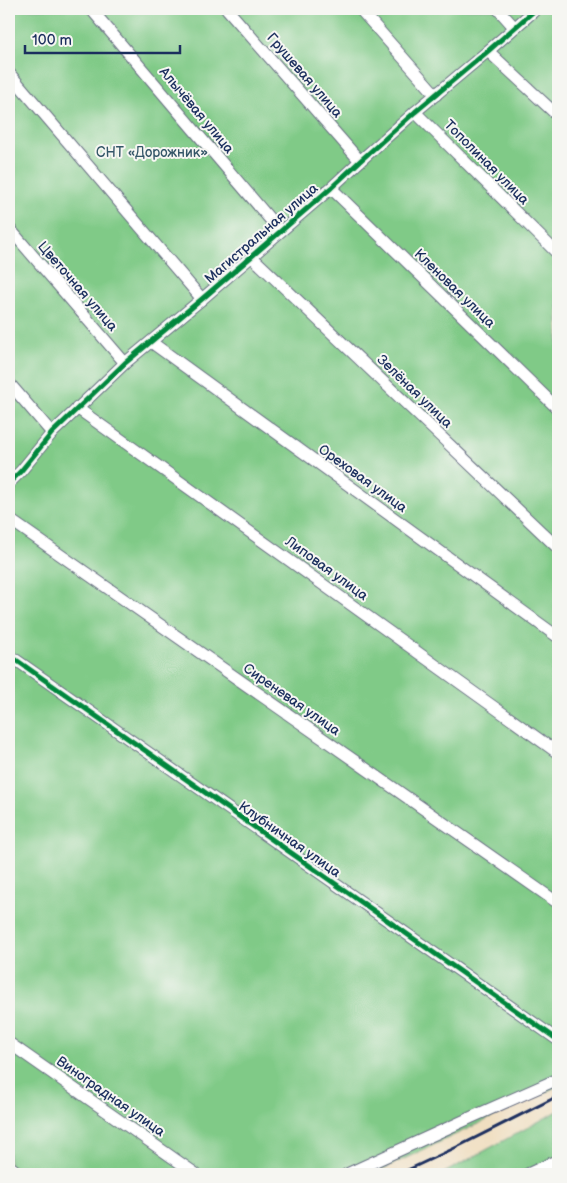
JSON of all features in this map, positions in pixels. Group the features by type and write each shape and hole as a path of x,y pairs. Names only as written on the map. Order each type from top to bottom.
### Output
{"street":[{"name":"Алычёвая улица","path":"91,9 280,231"},
{"name":"Грушевая улица","path":"227,9 360,161"},
{"path":"360,9 436,96"},
{"path":"498,9 514,27"},
{"name":"Магистральная улица","path":"9,483 52,433 125,363 331,188 415,112 536,9"},
{"path":"488,51 558,116"},
{"path":"9,73 202,299"},
{"name":"Тополиная улица","path":"415,112 558,254"},
{"name":"Кленовая улица","path":"331,188 558,409"},
{"name":"Цветочная улица","path":"9,228 125,363"},
{"name":"Зелёная улица","path":"250,256 558,548"},
{"name":"Ореховая улица","path":"151,342 558,637"},
{"path":"9,383 52,433"},
{"name":"Липовая улица","path":"77,408 558,753"},
{"name":"Сиреневая улица","path":"9,519 558,903"},
{"name":"Клубничная улица","path":"9,655 558,1040"},
{"name":"Виноградная улица","path":"9,1043 196,1174"},
{"path":"347,1174 558,1079"},
{"path":"528,1174 558,1160"},
{"path":"9,1166 20,1174"}],"green space":[{"name":"СНТ «Дорожник»","path":"9,9 558,9 558,1086 372,1174 9,1174"},
{"path":"558,1111 558,1174 442,1174"}],"railway":[{"path":"399,1174 558,1096"}],"cycle path":[{"path":"9,483 52,433 125,363 331,188 415,112 536,9"},
{"path":"9,655 558,1040"}]}
